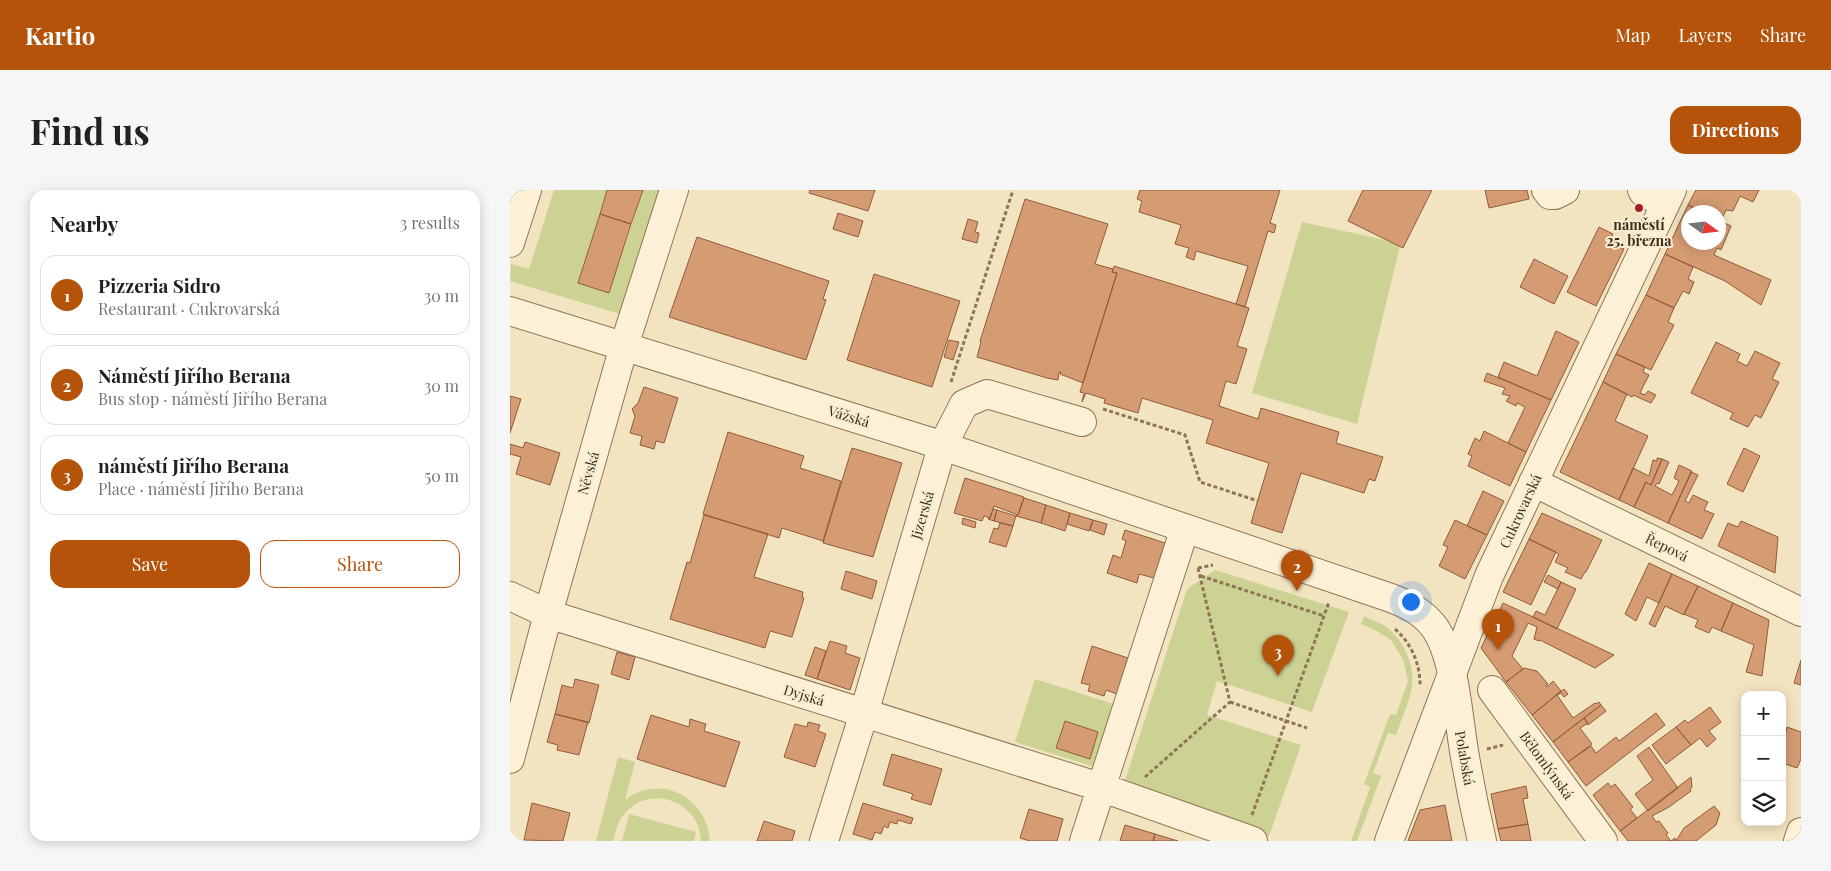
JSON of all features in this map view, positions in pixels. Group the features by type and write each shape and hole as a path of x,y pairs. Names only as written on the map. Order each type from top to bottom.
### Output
{"street":[{"path":"510,243 527,190"},
{"name":"Něvská","path":"510,759 548,614 624,346 674,190"},
{"path":"1546,190 1550,194 1555,195 1566,190"},
{"path":"1642,190 1643,192 1669,197"},
{"name":"Cukrovarská","path":"1389,841 1489,576 1669,197"},
{"name":"Vážská","path":"510,311 925,440 1185,528"},
{"name":"Jizerská","path":"824,841 864,713 942,447 964,404 987,394 1082,422"},
{"name":"Řepová","path":"1533,482 1801,612"},
{"path":"1084,841 1112,792 1185,528"},
{"name":"Polabská","path":"1185,528 1391,598 1410,606 1425,616 1436,629 1444,647 1452,675 1471,792 1482,841"},
{"name":"Dyjská","path":"510,596 548,614 1112,792 1251,832"},
{"name":"Bělomlýnská","path":"1492,690 1602,841"},
{"path":"1798,841 1801,832"}],"path":[{"path":"949,388 1013,190"},
{"path":"1082,422 1100,409 1185,434 1200,482 1258,501"},
{"path":"1175,560 1198,568 1230,702"},
{"path":"1200,576 1324,616"},
{"path":"1251,832 1285,721 1329,601"},
{"path":"1406,638 1415,655 1420,681 1419,689"},
{"path":"1112,792 1230,702"},
{"path":"1230,702 1307,728"}],"green space":[{"path":"554,190 607,190 578,283 619,263 643,190 660,190 620,314 510,281 511,264 529,269"},
{"path":"1302,222 1390,241 1400,246 1357,424 1252,393"},
{"path":"1215,570 1349,612 1312,712 1217,681 1207,715 1301,745 1269,836 1261,838 1122,790 1187,589"},
{"path":"1364,616 1385,626 1398,639 1410,664 1412,682 1408,702 1396,735 1388,733 1373,773 1381,776 1357,841 1351,841 1370,787 1364,784 1390,714 1396,715 1408,681 1403,660 1391,640 1361,624"},
{"path":"1035,679 1114,704 1094,767 1015,742","holes":["1065,721 1098,732 1090,759 1056,748"]},
{"path":"618,757 635,762 625,800 639,791 645,790 669,790 680,794 698,808 708,829 710,841 701,841 699,827 683,807 672,801 660,798 648,799 636,804 625,813 619,823 613,841 596,841"},
{"path":"629,814 696,832 694,841 622,841"}],"building":[{"path":"607,190 643,190 631,224 600,214"},
{"path":"810,190 875,190 868,211 809,193"},
{"path":"1140,190 1280,190 1270,223 1276,225 1274,233 1268,231 1245,307 1236,304 1248,266 1196,251 1194,260 1186,257 1189,248 1175,244 1181,225 1139,212 1142,201 1137,199"},
{"path":"1363,190 1432,190 1403,248 1348,221"},
{"path":"1485,190 1527,190 1529,199 1489,208"},
{"path":"1696,190 1759,190 1753,202 1740,196 1733,211 1726,210 1726,205 1688,205"},
{"path":"1025,199 1108,224 1095,264 1113,269 1112,272 1117,273 1083,383 1060,374 1061,372 1059,372 1058,380 977,357 980,341"},
{"path":"838,213 863,221 858,237 833,229"},
{"path":"600,214 631,224 609,293 578,283"},
{"path":"968,219 978,222 975,232 979,233 977,243 962,239"},
{"path":"1681,220 1681,250 1716,250 1714,255 1771,280 1761,305 1725,281 1665,254"},
{"path":"1726,224 1731,226 1726,238"},
{"path":"1599,227 1613,234 1609,242 1624,249 1596,306 1567,292"},
{"path":"697,237 829,281 823,299 826,300 806,360 669,317"},
{"path":"1665,254 1693,267 1688,279 1694,282 1689,294 1683,291 1674,308 1646,295"},
{"path":"1534,259 1568,276 1554,304 1520,287"},
{"path":"1114,266 1249,308 1237,346 1247,349 1236,384 1226,381 1219,406 1258,419 1261,408 1339,432 1336,443 1383,457 1375,481 1369,479 1364,493 1301,473 1282,533 1251,523 1269,463 1206,443 1213,420 1142,398 1138,413 1104,403 1105,399 1086,393 1082,402 1084,393 1080,392 1117,273 1112,272"},
{"path":"874,274 960,301 932,387 847,360"},
{"path":"1646,295 1674,308 1668,322 1674,325 1651,370 1616,354"},
{"path":"1556,331 1579,342 1551,400 1498,377 1504,362 1537,376"},
{"path":"949,340 959,342 953,360 944,357"},
{"path":"1716,342 1740,354 1737,361 1747,366 1755,351 1780,363 1772,379 1779,382 1761,418 1755,415 1748,427 1730,419 1733,413 1691,393"},
{"path":"1616,354 1645,367 1643,372 1649,375 1640,393 1645,395 1648,391 1656,395 1651,403 1633,395 1632,397 1603,382"},
{"path":"1487,373 1551,400 1526,452 1508,443 1525,407 1517,403 1516,406 1506,401 1510,396 1502,394 1505,388 1484,381"},
{"path":"1603,382 1627,394 1615,421 1648,436 1619,500 1560,472"},
{"path":"644,387 678,398 664,443 656,441 654,449 640,445 642,436 630,433 635,416 632,409 638,403"},
{"path":"510,396 521,399 510,433"},
{"path":"1484,431 1526,452 1510,486 1468,466 1472,456 1468,454 1475,438 1480,441"},
{"path":"728,432 804,456 800,468 841,481 823,541 782,528 779,538 703,514"},
{"path":"525,442 560,453 550,485 516,474 521,457 510,454 510,444 523,448"},
{"path":"852,448 902,463 873,557 823,543"},
{"path":"1744,448 1760,456 1743,492 1727,484"},
{"path":"1657,458 1662,459 1651,485 1646,482 1634,507 1619,500 1633,468 1649,476 1653,460 1657,461"},
{"path":"1662,459 1669,462 1659,484 1657,483 1655,486 1672,495 1679,481 1674,478 1679,465 1692,471 1668,523 1634,507 1646,482 1651,485"},
{"path":"1691,472 1698,475 1685,501 1689,503 1693,495 1708,502 1704,510 1714,514 1702,539 1668,523"},
{"path":"965,478 1024,497 1018,515 994,506 990,518 984,516 982,521 954,513"},
{"path":"1483,491 1504,501 1487,535 1467,526"},
{"path":"1024,498 1046,505 1041,523 1016,516"},
{"path":"1046,505 1070,513 1065,531 1041,523"},
{"path":"993,509 997,510 994,521 988,519"},
{"path":"997,510 1016,516 1013,526 994,521"},
{"path":"1070,513 1093,520 1089,531 1067,524"},
{"path":"1542,513 1602,540 1581,579 1565,572 1568,568 1555,562 1559,554 1529,539"},
{"path":"704,515 768,534 754,577 803,592 802,597 804,598 792,637 770,631 765,648 670,619 687,562 690,563"},
{"path":"963,518 976,522 975,528 962,524"},
{"path":"1093,520 1107,524 1104,535 1090,530"},
{"path":"1455,520 1487,535 1465,579 1439,566 1448,547 1443,545"},
{"path":"1741,521 1778,537 1775,573 1718,546 1728,523 1738,527"},
{"path":"1000,523 1013,526 1006,547 989,542 994,528 998,529"},
{"path":"1125,530 1165,543 1154,578 1139,574 1137,583 1107,573 1113,555 1121,558 1126,541 1122,539"},
{"path":"1529,539 1556,552 1531,605 1503,592"},
{"path":"1649,563 1672,574 1659,603 1647,597 1636,621 1625,614"},
{"path":"846,571 877,581 872,599 841,589"},
{"path":"1672,574 1698,586 1684,615 1665,606 1655,627 1649,624"},
{"path":"1548,575 1561,582 1558,589 1544,582"},
{"path":"1561,582 1576,589 1557,629 1533,617 1536,611 1545,615"},
{"path":"1698,586 1733,603 1721,631 1712,627 1709,633 1695,627 1698,620 1684,614"},
{"path":"1503,603 1614,655 1595,668 1540,640 1534,639 1537,627 1528,623 1512,656 1523,669 1506,682 1481,648"},
{"path":"1733,603 1769,620 1762,676 1746,672 1754,645 1721,631"},
{"path":"830,641 847,646 845,653 860,658 850,690 817,679"},
{"path":"1092,646 1128,658 1117,694 1106,690 1104,696 1088,691 1090,685 1081,683"},
{"path":"815,647 826,651 817,679 805,675"},
{"path":"617,652 635,657 629,680 611,674"},
{"path":"1801,660 1801,685 1794,683"},
{"path":"1524,668 1537,671 1548,684 1546,685 1547,687 1553,681 1561,691 1532,715 1506,682"},
{"path":"575,679 599,685 589,723 555,714 562,685 573,688"},
{"path":"1564,689 1568,694 1564,697 1561,693 1557,695 1573,718 1595,703 1599,702 1601,705 1553,742 1532,715"},
{"path":"1601,705 1606,711 1588,725 1584,718"},
{"path":"1710,707 1721,722 1709,731 1716,739 1707,747 1700,738 1691,745 1676,727 1685,720 1688,723"},
{"path":"1656,713 1665,725 1586,786 1568,762 1591,746 1596,753 1616,737 1619,741"},
{"path":"555,714 588,722 579,755 557,750 558,745 547,742"},
{"path":"651,715 689,727 690,719 706,724 704,731 740,742 725,787 637,759"},
{"path":"1584,718 1588,723 1580,728 1592,744 1568,762 1553,742"},
{"path":"1065,721 1098,732 1090,759 1056,748"},
{"path":"808,722 820,725 818,731 826,734 815,767 784,757 795,724 807,727"},
{"path":"1676,727 1691,745 1666,764 1652,745"},
{"path":"1787,727 1801,732 1801,759 1797,768 1786,764"},
{"path":"1649,747 1678,788 1648,811 1635,794 1653,780 1637,756"},
{"path":"892,754 942,769 931,805 911,799 913,794 883,785"},
{"path":"1691,777 1691,791 1669,807 1652,816 1656,822 1659,821 1668,833 1666,835 1671,841 1628,841 1620,831"},
{"path":"1608,783 1611,787 1615,784 1633,807 1630,809 1637,818 1620,831 1593,795"},
{"path":"1526,786 1528,798 1523,799 1528,824 1498,829 1491,794"},
{"path":"532,803 570,813 563,841 524,840"},
{"path":"863,803 913,818 911,824 898,820 897,824 890,822 888,828 884,826 881,834 875,832 872,840 853,834"},
{"path":"1445,805 1452,841 1408,841 1420,810"},
{"path":"1714,806 1720,813 1716,825 1696,841 1676,841 1684,828"},
{"path":"1029,809 1063,819 1057,841 1030,841 1020,838"},
{"path":"764,821 795,831 792,841 757,841"},
{"path":"1528,824 1531,841 1501,841 1498,829"},
{"path":"1125,825 1155,834 1153,841 1120,841"},
{"path":"1155,834 1178,841 1153,841"}],"place":[{"name":"náměstí 25. března","path":"1639,208"},
{"name":"Náměstí Jiřího Berana","path":"1297,591"},
{"name":"Pizzeria Sidro","path":"1498,650"},
{"name":"náměstí Jiřího Berana","path":"1278,676"}]}
